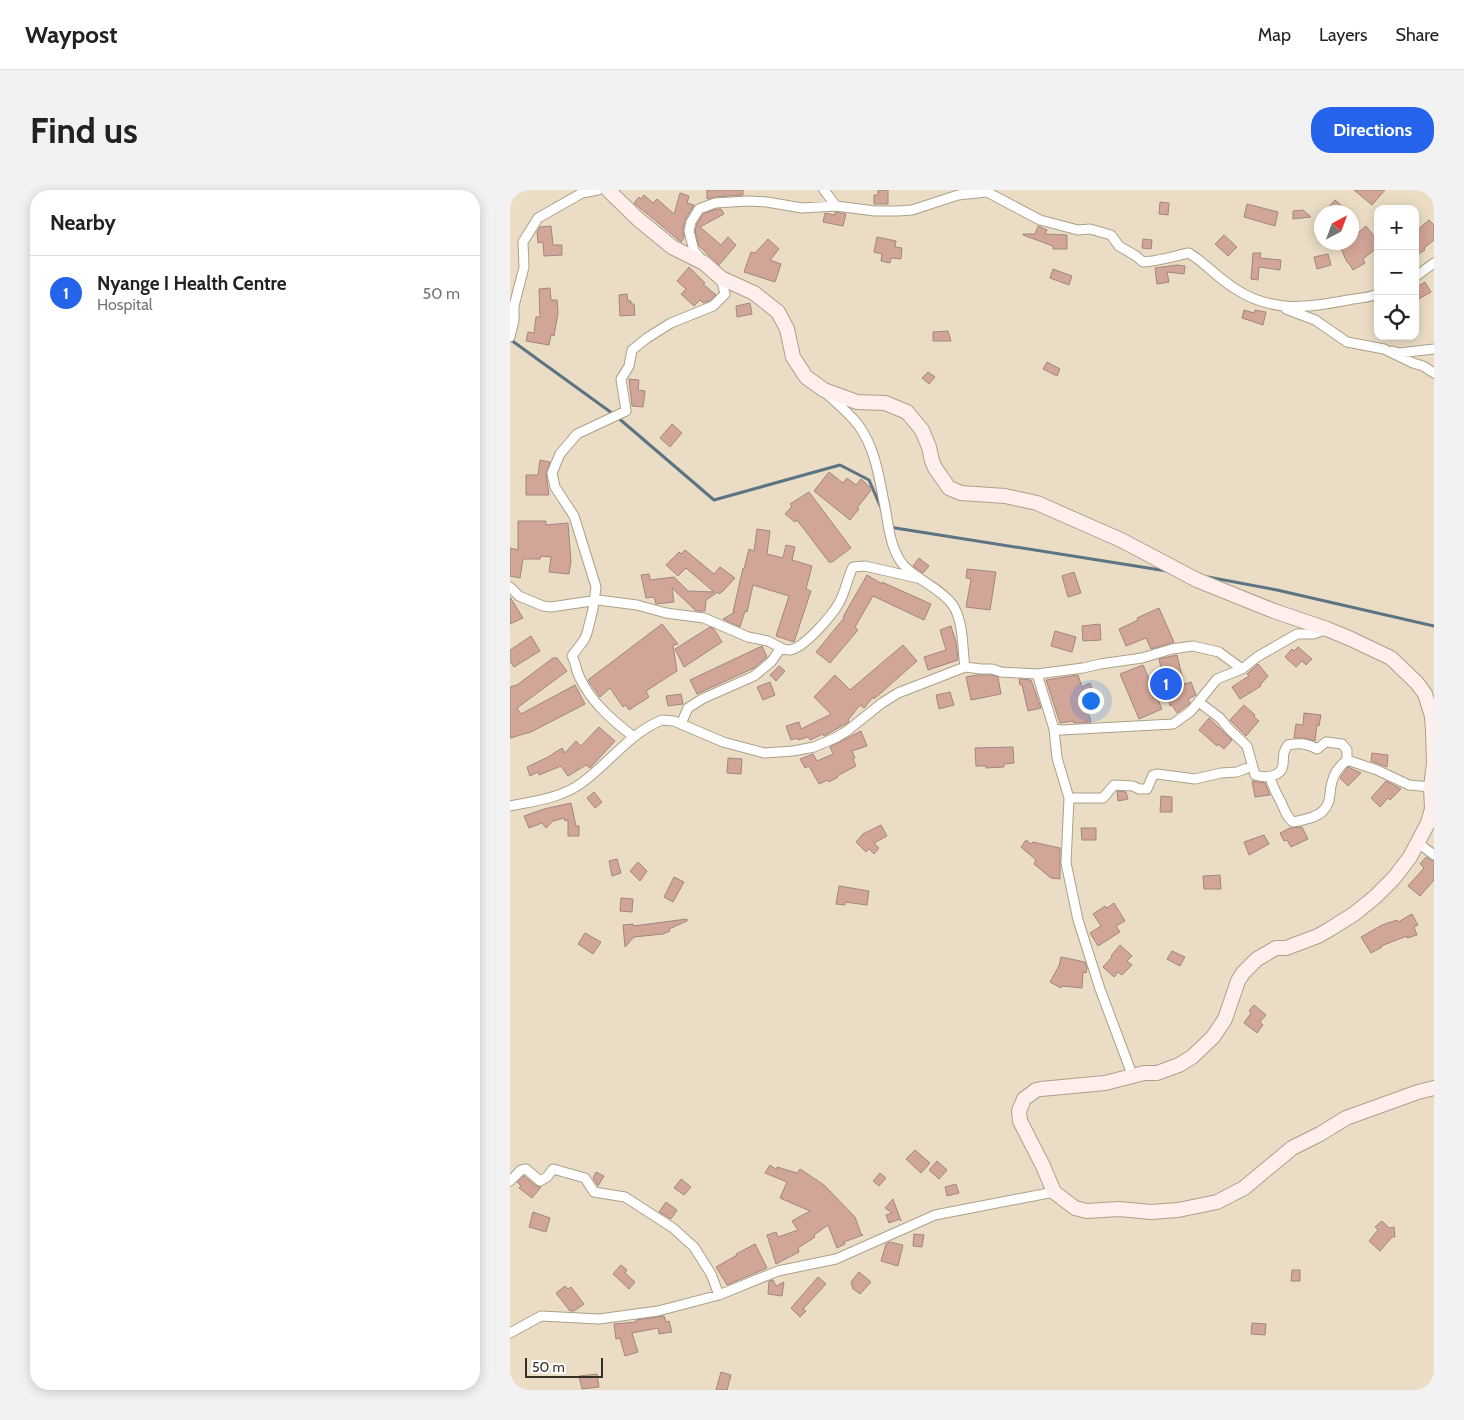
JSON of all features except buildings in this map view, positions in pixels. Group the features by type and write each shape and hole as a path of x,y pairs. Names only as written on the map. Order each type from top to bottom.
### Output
{"main road":[{"path":"608,190 639,220 672,247 704,263 721,278 754,293 778,312 787,329 793,357 806,377 824,390 857,402 885,403 907,412 922,430 929,447 932,462 949,488 971,495 1005,496 1038,503 1121,540 1204,583 1274,611 1327,629 1391,658 1398,663 1422,690 1432,716 1434,731 1434,763 1431,787 1432,809 1428,823 1410,857 1394,878 1354,914 1318,936 1286,948 1276,948 1257,959 1238,981 1222,1025 1205,1046 1192,1057 1157,1073 1144,1073 1104,1083 1041,1089 1036,1090 1024,1099 1019,1111 1020,1121 1054,1192 1075,1208 1087,1211 1119,1209 1151,1212 1178,1210 1217,1202 1244,1188 1292,1148 1346,1118 1434,1088"}],"street":[{"path":"510,337 514,320 514,306 524,267 523,242 538,218 582,193 598,190"},
{"path":"824,190 836,206"},
{"path":"704,263 694,251 689,231 691,222 699,210 715,203 748,201 802,208 836,206 875,211 898,211 912,210 958,195 1002,190"},
{"path":"987,192 1040,220 1078,230 1090,229 1112,235 1119,246 1143,262 1159,261 1171,256 1189,253 1236,290 1266,303 1315,320 1347,342 1399,353 1434,349"},
{"path":"1419,274 1434,263"},
{"path":"634,737 609,716 590,696 579,677 572,656 584,640 596,587 574,516 554,487 552,473 560,454 577,434 626,411 621,379 629,366 632,350 647,338 671,324 713,306 725,294 721,278"},
{"path":"1281,307 1329,304 1374,295"},
{"path":"1384,350 1423,366 1434,373"},
{"path":"824,390 859,426 866,438 878,469 886,516 896,552 902,563 942,594 952,605 961,633 965,667"},
{"path":"510,587 519,596 543,606 551,607 594,601 637,605 704,618 748,637 768,641 789,650 794,649 815,633 839,603 844,592 846,580 856,565 920,578"},
{"path":"1054,729 1173,724 1200,703 1217,679 1242,669 1257,657 1297,634 1312,634 1327,629"},
{"path":"510,806 556,796 582,783 634,737 662,720 681,724 723,742 764,753 793,751 814,747 835,738 847,732 882,703 898,693 965,667 1037,674 1142,658 1172,649 1193,646 1219,652 1242,669"},
{"path":"681,724 688,708 702,699 754,676 771,662 781,648"},
{"path":"1037,674 1054,729 1057,758 1069,798 1066,863 1072,893 1083,938 1100,989 1134,1077"},
{"path":"1200,703 1220,718 1247,746 1255,775 1275,776 1281,770 1283,753 1288,745 1299,743 1310,745 1317,749 1326,742 1342,744 1347,750 1347,760"},
{"path":"1347,760 1377,770 1409,785 1431,787"},
{"path":"1270,777 1273,790 1281,802 1286,816 1294,822 1323,812 1331,798 1330,790 1333,778 1341,765 1347,760"},
{"path":"1069,798 1103,798 1114,786 1133,786 1139,789 1147,789 1153,775 1157,774 1195,778 1237,772 1252,766"},
{"path":"1418,843 1434,855"},
{"path":"510,1181 521,1170 526,1169 540,1181 553,1170 585,1178 594,1192 625,1197 673,1228 694,1247 711,1274 719,1295"},
{"path":"510,1333 541,1316 600,1319 658,1311 719,1295 778,1271 836,1259 935,1215 1054,1192"}],"waterway":[{"path":"511,340 616,416 714,500 840,465 869,480 882,510"},
{"path":"889,527 1167,571"},
{"path":"1208,577 1277,590 1434,626"}],"place":[{"name":"Nyange I Health Centre","path":"1166,684"}]}
